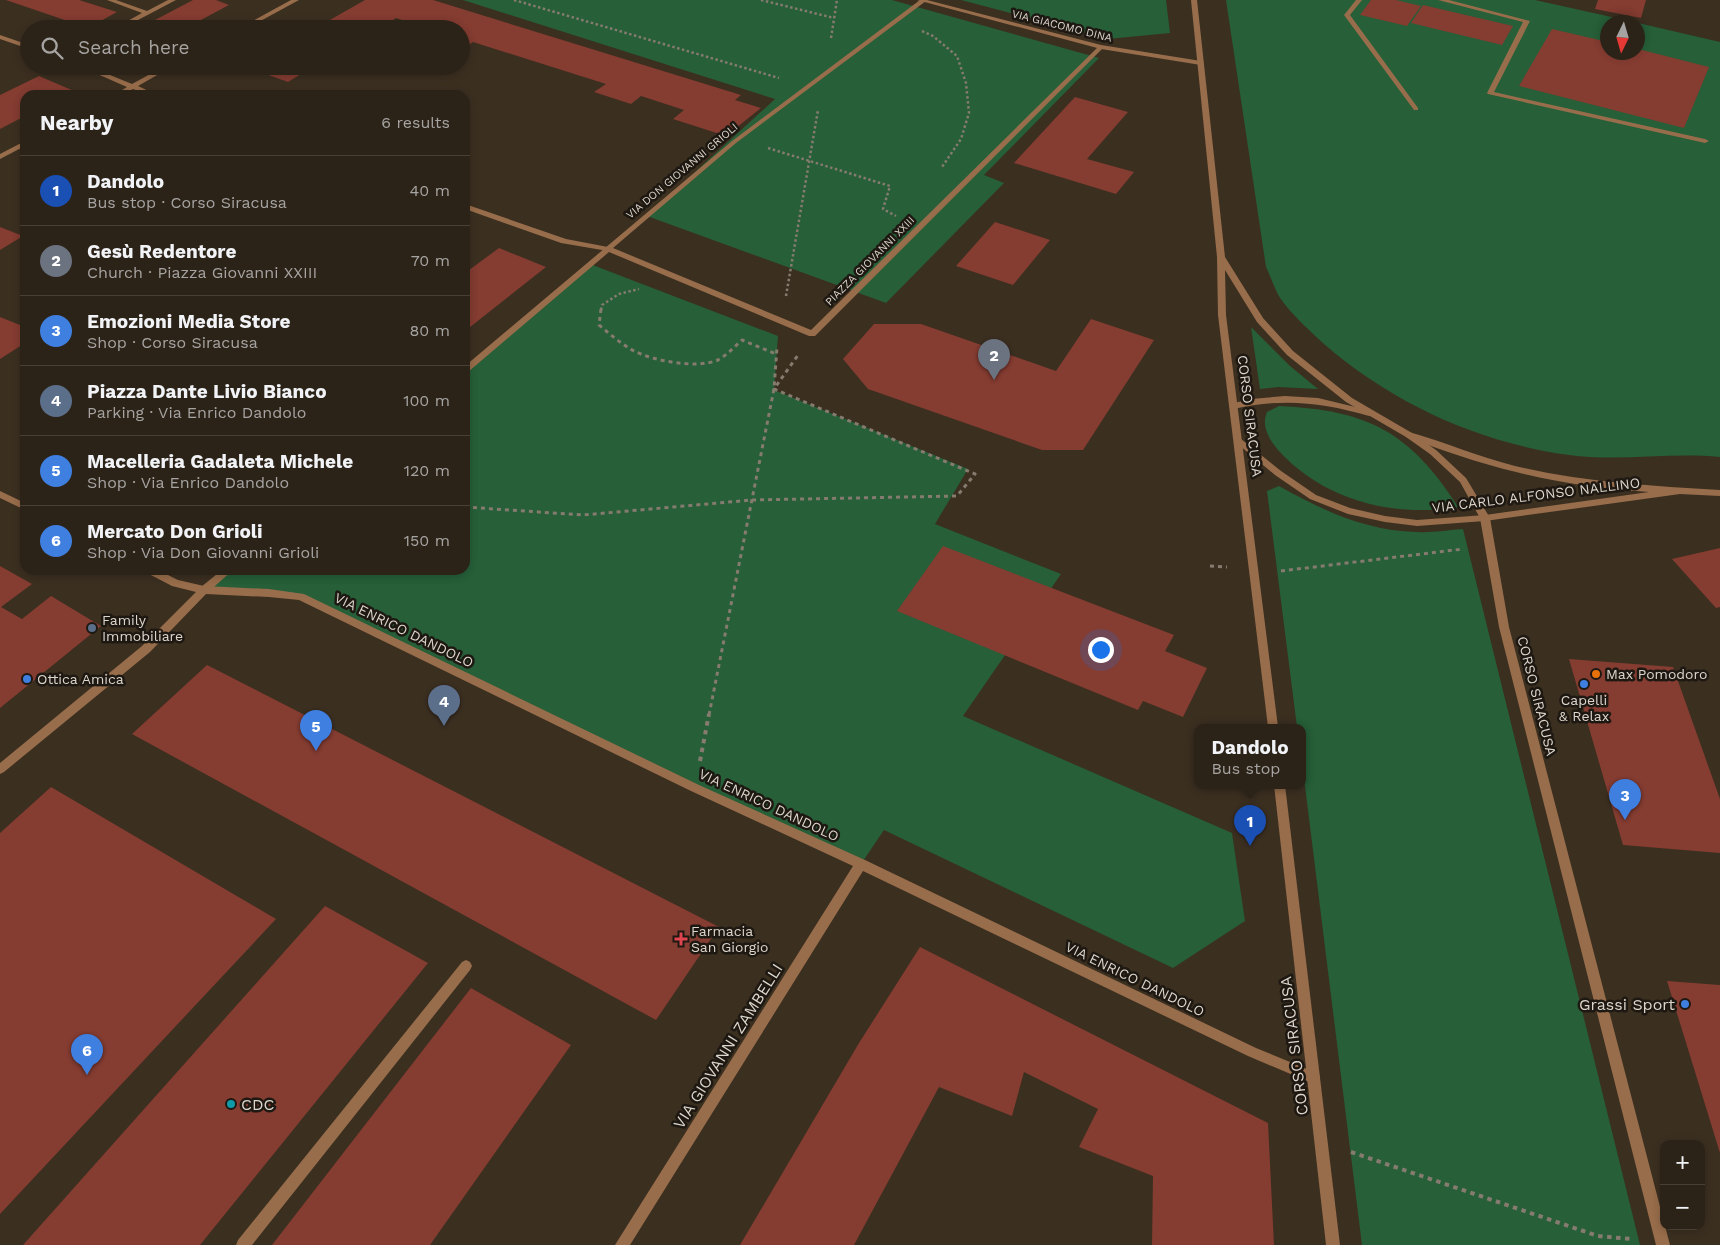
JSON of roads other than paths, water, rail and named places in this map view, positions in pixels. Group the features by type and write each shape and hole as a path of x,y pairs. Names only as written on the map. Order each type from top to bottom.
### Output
{"street":[{"path":"110,0 147,13"},
{"path":"133,20 173,0"},
{"path":"258,20 296,0"},
{"name":"VIA GIACOMO DINA","path":"922,0 1101,47 1201,63"},
{"name":"VIA DON GIOVANNI GRIOLI","path":"470,366 738,139 922,0"},
{"name":"CORSO SIRACUSA","path":"1194,0 1221,257 1222,315 1273,724"},
{"path":"1359,0 1347,15 1416,109"},
{"path":"1441,0 1527,21 1490,93 1704,140"},
{"path":"0,37 20,44"},
{"name":"PIAZZA GIOVANNI XXIII","path":"608,249 812,334 1101,47"},
{"path":"105,75 142,90"},
{"path":"125,90 153,75"},
{"path":"0,157 20,147"},
{"path":"470,208 564,241 608,249"},
{"name":"CORSO SIRACUSA","path":"1221,257 1260,320 1290,353 1322,380 1370,413 1409,435 1433,452 1463,480 1485,518 1504,627 1662,1243"},
{"path":"1233,406 1258,400 1303,399 1335,402 1370,413"},
{"name":"VIA CARLO ALFONSO NALLINO","path":"1409,435 1515,469 1561,479 1680,491 1720,493"},
{"name":"VIA CARLO ALFONSO NALLINO","path":"1238,441 1278,473 1313,496 1348,511 1385,519 1417,523 1485,518 1680,491"},
{"path":"0,494 20,504"},
{"name":"VIA ENRICO DANDOLO","path":"160,575 175,583 204,590 269,592 301,597 695,788 861,864 1252,1052 1314,1078"},
{"path":"0,769 146,649 204,590 222,575"},
{"name":"CORSO SIRACUSA","path":"1279,789 1333,1245"},
{"name":"VIA GIOVANNI ZAMBELLI","path":"622,1245 861,864"},
{"path":"243,1245 466,966"}],"place":[{"name":"Gesù Redentore","path":"994,380"},
{"name":"Family Immobiliare","path":"92,628"},
{"name":"Max Pomodoro","path":"1596,674"},
{"name":"Ottica Amica","path":"27,679"},
{"name":"Capelli & Relax","path":"1584,684"},
{"name":"Piazza Dante Livio Bianco","path":"444,726"},
{"name":"Macelleria Gadaleta Michele","path":"316,751"},
{"name":"Emozioni Media Store","path":"1625,820"},
{"name":"Dandolo","path":"1250,846"},
{"name":"Farmacia San Giorgio","path":"681,939"},
{"name":"Grassi Sport","path":"1685,1004"},
{"name":"Mercato Don Grioli","path":"87,1075"},
{"name":"CDC","path":"231,1104"}]}
